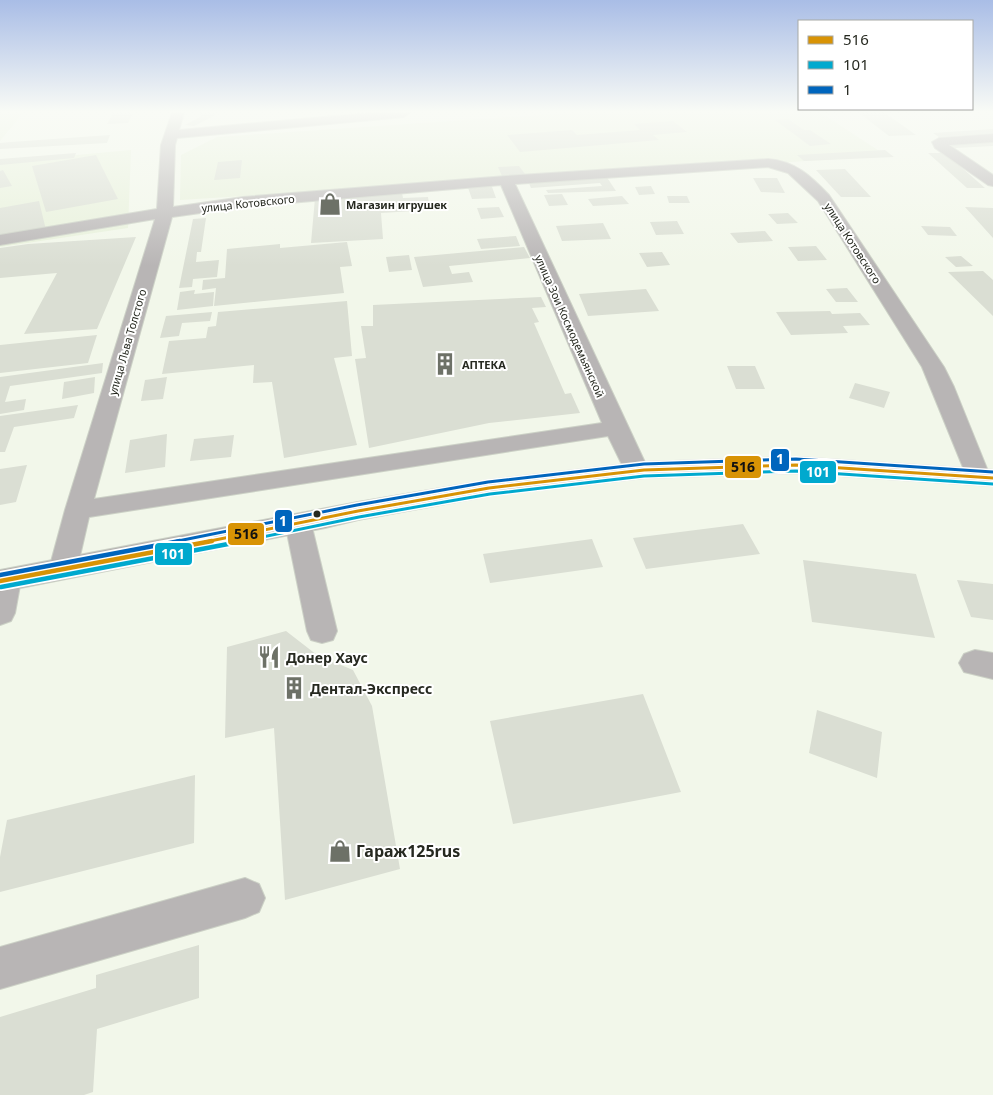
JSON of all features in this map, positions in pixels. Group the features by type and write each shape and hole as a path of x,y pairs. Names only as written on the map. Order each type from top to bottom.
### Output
{"highway":[{"path":"4,581 488,488 637,470 796,465 986,477"}],"street":[{"name":"улица Льва Толстого","path":"63,569 78,510 165,213 168,164"},
{"name":"улица Котовского","path":"0,240 243,202 506,180 737,164"},
{"name":"улица Котовского","path":"779,164 789,166 824,198 933,367 986,477"},
{"path":"967,164 993,182"},
{"name":"улица Зои Космодемьянской","path":"506,180 616,428 637,470"},
{"path":"78,510 616,428"},
{"path":"298,523 322,631"},
{"path":"0,613 4,581"},
{"path":"0,968 246,898"}],"shaded area":[{"path":"0,164 130,164 128,228 0,247"},
{"path":"181,164 757,164 180,200"}],"building":[{"path":"43,164 101,164 118,199 46,212 32,166"},
{"path":"218,164 242,164 240,178 214,180"},
{"path":"940,164 958,164 985,188 967,188"},
{"path":"519,166 525,174 502,176 498,167"},
{"path":"845,169 871,197 841,197 816,170"},
{"path":"3,170 12,186 0,188 0,171"},
{"path":"606,176 616,191 548,193 546,190 602,186 600,183 531,188 528,181"},
{"path":"753,178 777,178 785,193 761,192"},
{"path":"491,184 496,198 472,199 467,185"},
{"path":"651,186 655,194 639,195 635,187"},
{"path":"402,193 403,198 428,197 430,210 381,213 383,239 311,243 315,198"},
{"path":"562,194 568,205 549,206 544,195"},
{"path":"622,196 629,204 593,206 588,199"},
{"path":"667,196 687,196 690,203 669,203"},
{"path":"39,201 46,230 0,238 0,208"},
{"path":"499,207 504,217 481,219 477,208"},
{"path":"965,207 993,208 993,238"},
{"path":"788,213 798,223 777,224 768,214"},
{"path":"206,218 201,252 197,252 196,262 219,260 217,277 193,279 192,287 179,288 193,219"},
{"path":"677,221 684,234 656,235 650,222"},
{"path":"603,223 611,239 562,241 556,226"},
{"path":"921,226 950,227 957,236 928,235"},
{"path":"765,231 773,241 738,243 730,233"},
{"path":"516,236 520,246 481,249 477,239"},
{"path":"136,237 97,329 24,334 57,273 0,278 0,248 28,244"},
{"path":"347,242 352,266 340,267 344,293 214,306 216,288 202,290 203,280 225,278 227,249 280,244 280,248"},
{"path":"816,246 827,260 798,261 788,247"},
{"path":"524,247 530,258 449,266 452,274 469,272 473,282 423,287 414,257"},
{"path":"662,252 670,265 647,267 639,253"},
{"path":"409,255 412,270 389,272 386,257"},
{"path":"961,256 973,266 956,267 945,257"},
{"path":"983,271 993,280 993,316 948,272"},
{"path":"847,288 858,302 836,302 826,289"},
{"path":"646,289 659,311 588,316 579,294"},
{"path":"195,290 194,294 214,292 213,306 177,310 180,292"},
{"path":"541,297 546,307 532,308 539,322 534,323 565,394 571,393 580,413 489,423 369,448 355,359 366,358 361,326 373,326 373,305"},
{"path":"347,301 352,356 334,358 357,445 284,458 272,382 253,383 254,365 162,374 169,341 206,338 208,327 216,326 218,312"},
{"path":"830,311 832,314 860,313 870,325 843,326 848,333 791,335 776,312"},
{"path":"212,312 210,321 182,323 179,336 160,338 166,316"},
{"path":"97,335 88,363 0,373 0,345"},
{"path":"103,363 102,373 10,386 5,402 26,399 24,410 0,414 0,377"},
{"path":"727,366 755,366 765,389 736,389"},
{"path":"95,377 94,393 62,399 64,382"},
{"path":"167,377 163,399 141,401 145,380"},
{"path":"855,383 890,392 884,408 849,398"},
{"path":"78,405 74,418 14,427 5,452 0,452 0,416"},
{"path":"167,434 165,467 125,473 130,440"},
{"path":"234,435 231,457 190,461 194,439"},
{"path":"27,465 16,502 0,505 0,469"},
{"path":"743,524 760,554 646,569 633,538"},
{"path":"592,539 603,567 490,583 483,554"},
{"path":"803,560 916,574 935,638 812,622"},
{"path":"957,580 993,584 993,620 971,617"},
{"path":"286,631 317,655 353,670 372,706 400,869 285,900 274,728 225,738 227,647"},
{"path":"643,694 681,792 513,824 490,721"},
{"path":"817,710 882,732 877,778 809,753"},
{"path":"195,775 194,843 0,892 0,857 7,820"},
{"path":"199,945 199,998 97,1029 93,1092 84,1095 0,1095 0,1017 96,988 96,975"}],"transit line":[{"name":"1","path":"0,575 324,513 357,505 488,482 644,464 796,459 993,472"},
{"name":"516","path":"0,581 325,519 358,511 489,488 644,470 796,465 993,478"},
{"name":"101","path":"1,587 326,525 359,517 490,494 644,476 796,471 993,484"}],"place":[{"name":"Магазин игрушек","path":"330,204"},
{"name":"АПТЕКА","path":"445,364"},
{"name":"Донер Хаус","path":"269,657"},
{"name":"Дентал-Экспресс","path":"294,688"},
{"name":"Гараж125rus","path":"340,851"}]}
